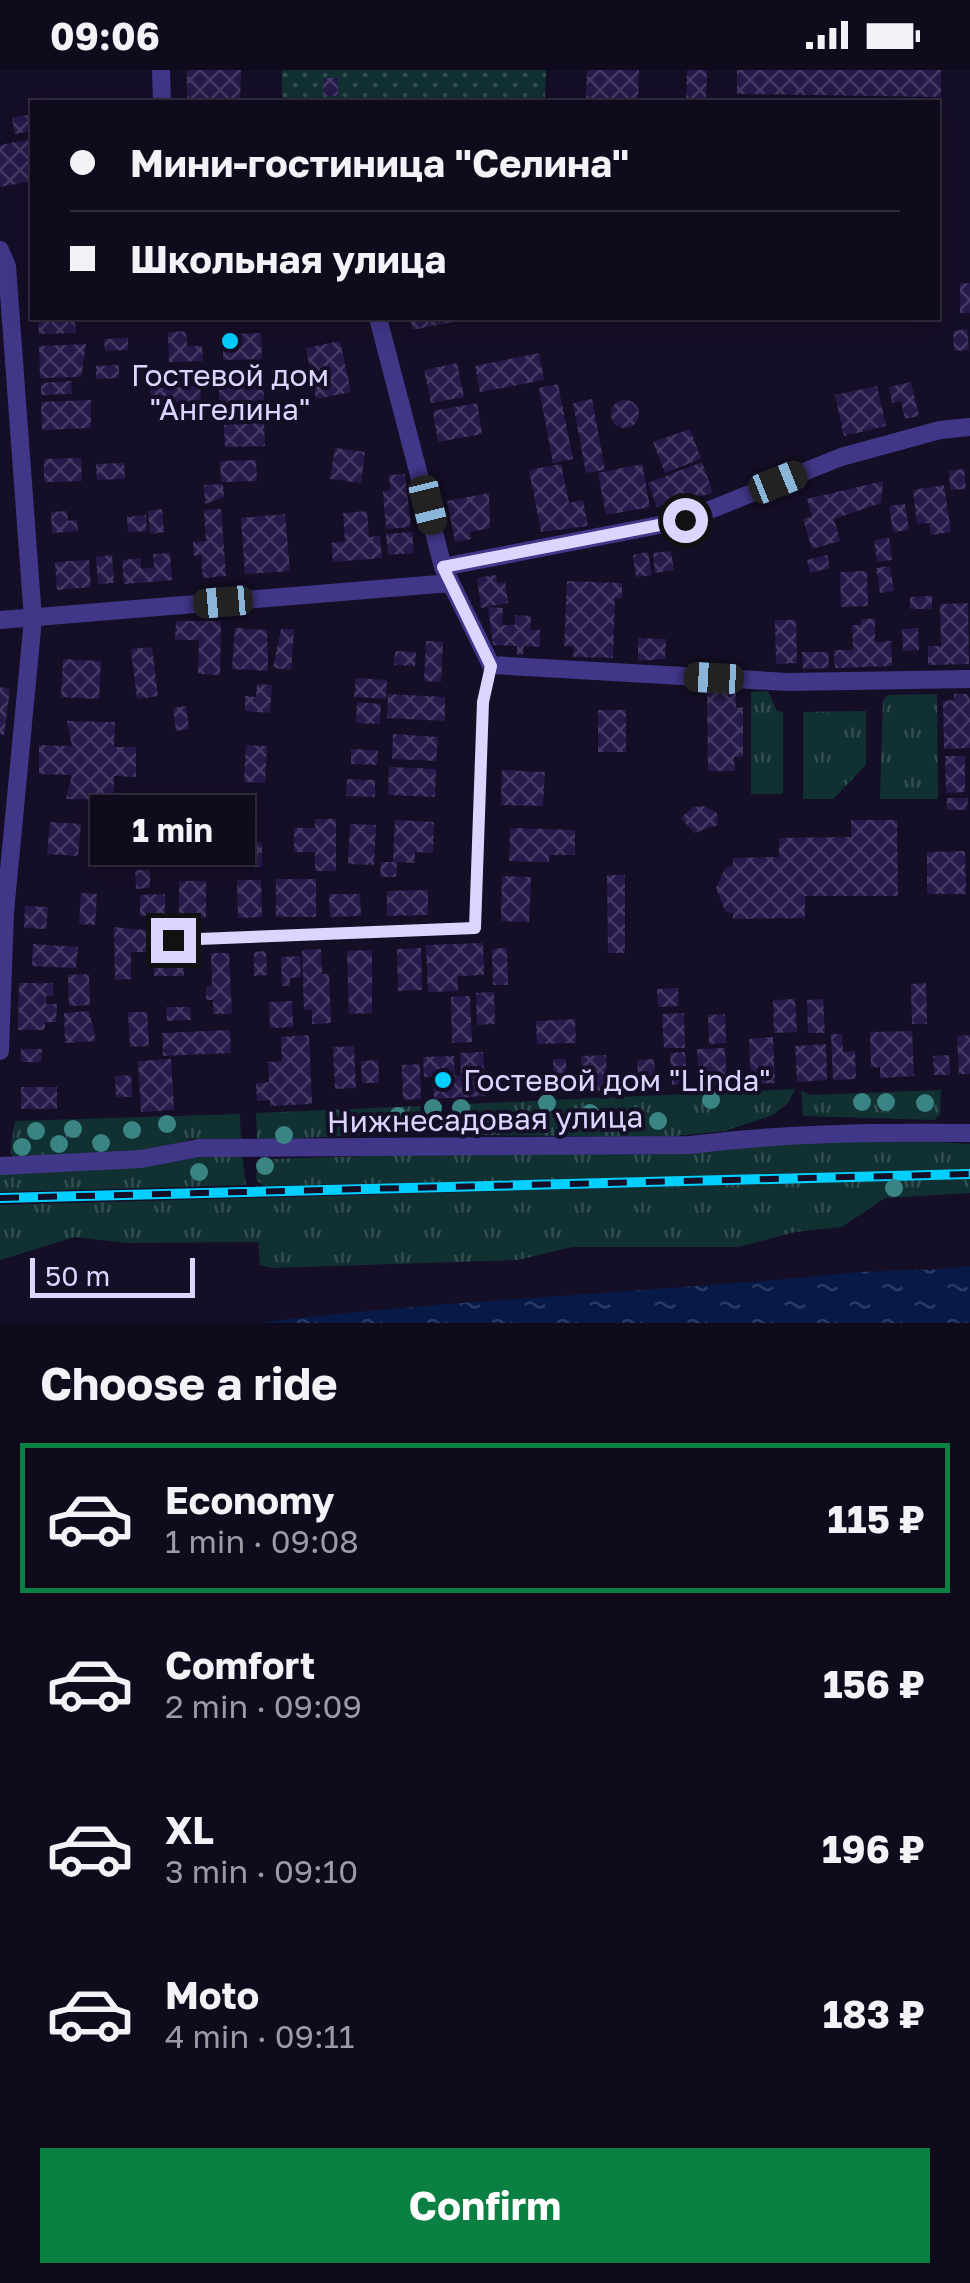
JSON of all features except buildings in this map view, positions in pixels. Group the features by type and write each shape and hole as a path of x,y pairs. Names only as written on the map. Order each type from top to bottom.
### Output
{"street":[{"path":"162,70 162,100"},
{"path":"0,250 7,266 34,618 6,912 0,1051"},
{"path":"379,320 447,575 491,666 788,682 970,679"},
{"path":"0,620 447,575 685,520 841,456 940,430 970,427"},
{"name":"Нижнесадовая улица","path":"0,1166 142,1159 199,1148 691,1145 770,1135 817,1138 863,1132 970,1132"}],"lane":[{"path":"173,940 475,928 483,702 491,666"}],"green space":[{"path":"282,70 546,70 545,100 282,100"},
{"path":"768,691 777,711 783,712 783,794 751,794 751,692"},
{"path":"937,694 938,799 880,799 883,700 888,695"},
{"path":"866,711 866,765 833,799 803,799 803,712"},
{"path":"795,1089 788,1103 773,1115 725,1131 664,1137 477,1135 465,1122 463,1104"},
{"path":"941,1090 940,1115 934,1120 803,1116 801,1091 811,1095"},
{"path":"421,1106 418,1121 408,1133 257,1140 256,1113"},
{"path":"240,1114 241,1141 191,1139 157,1150 14,1158 10,1152 15,1121"},
{"path":"911,1140 970,1144 970,1171 264,1186 256,1180 257,1167 269,1159"},
{"path":"242,1154 246,1185 0,1192 0,1171"},
{"path":"970,1178 970,1193 885,1198 842,1227 795,1232 738,1247 572,1247 518,1260 272,1268 260,1265 258,1242 128,1243 75,1237 0,1260 0,1205"}],"water":[{"path":"970,1266 970,1323 257,1323 479,1302"}],"railway":[{"path":"0,1198 970,1174"}],"place":[{"name":"Гостевой дом \"Ангелина\"","path":"230,341"},
{"name":"Гостевой дом \"Linda\"","path":"443,1080"}],"route":[{"path":"173,940 475,928 483,702 491,666 443,567 685,520"}]}
